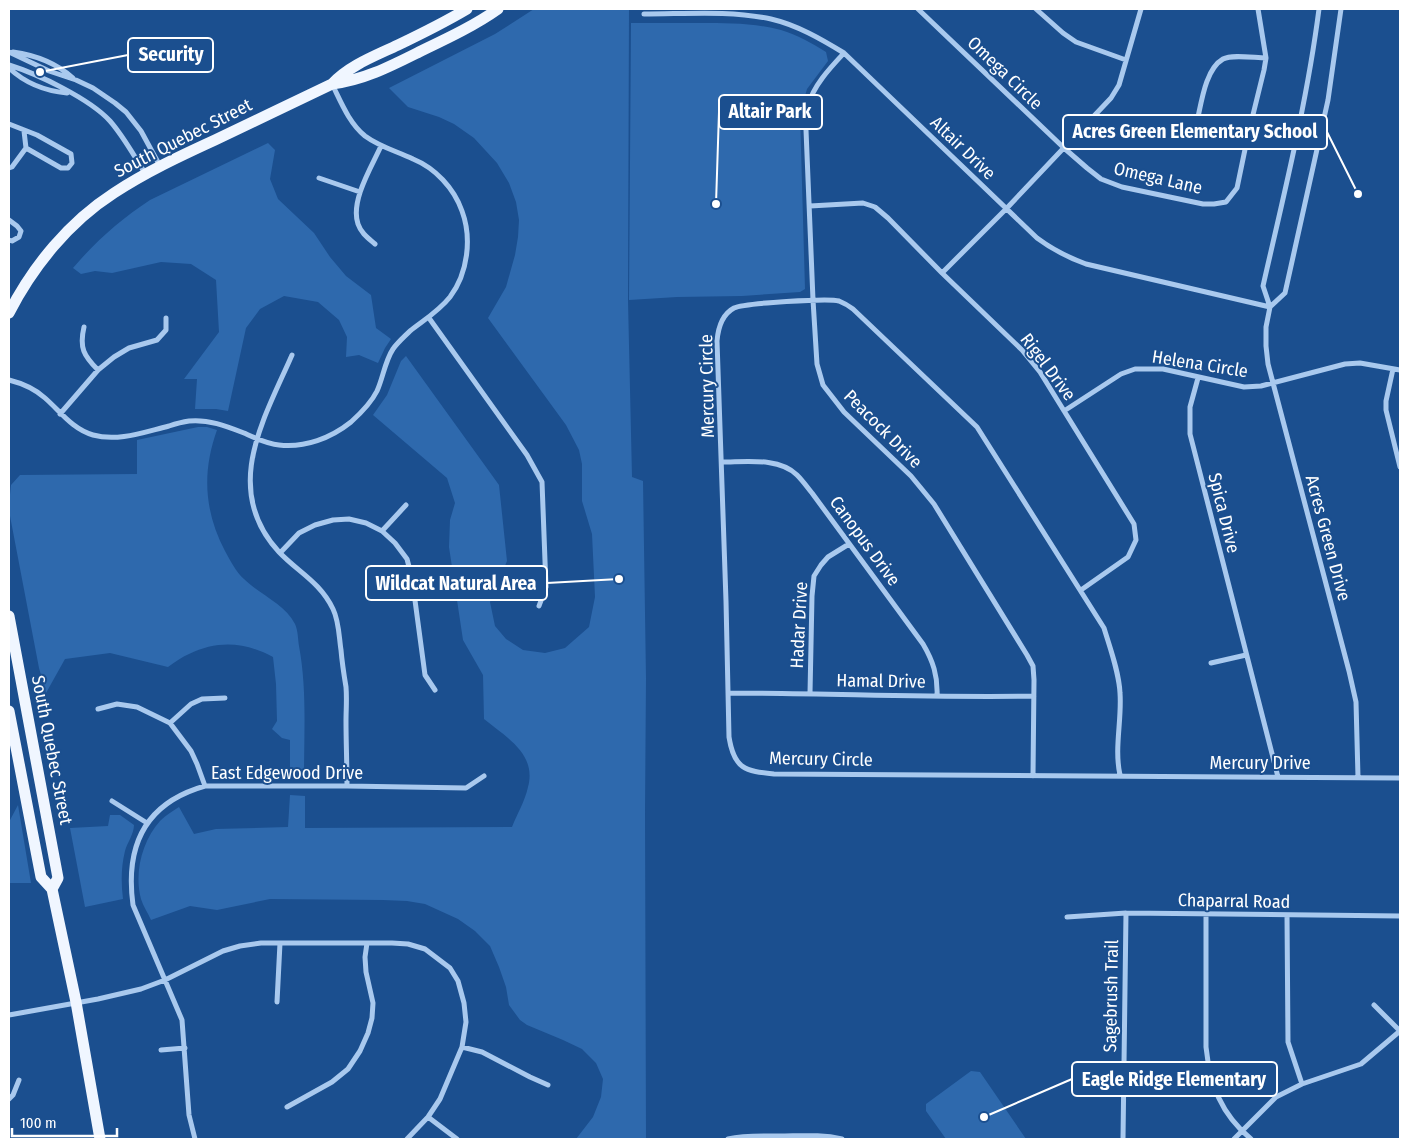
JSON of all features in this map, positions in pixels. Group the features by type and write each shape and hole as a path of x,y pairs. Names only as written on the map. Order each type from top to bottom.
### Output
{"main road":[{"name":"South Quebec Street","path":"332,84 346,71 363,61 399,45 467,9"},
{"name":"South Quebec Street","path":"9,313 31,275 68,231 99,204 146,174 332,84 355,80 378,72 449,38 498,9"},
{"name":"South Quebec Street","path":"9,616 58,878 52,889"},
{"name":"South Quebec Street","path":"9,710 41,877 52,889 76,1002 100,1139"}],"street":[{"name":"Omega Circle","path":"918,9 1064,148"},
{"path":"1036,9 1076,42 1126,60"},
{"path":"942,273 1112,98 1118,85 1141,9"},
{"path":"1196,126 1206,84 1213,68 1224,59 1235,57 1266,58 1258,9"},
{"name":"Acres Green Drive","path":"1319,9 1306,91 1263,286 1270,307 1266,327 1266,346 1268,364 1355,694 1358,777"},
{"path":"1270,307 1285,293 1328,100 1341,9"},
{"name":"Altair Drive","path":"644,14 721,13 772,20 822,39 844,53 1037,238 1066,257 1079,262 1270,307"},
{"path":"9,52 49,71 76,80 104,95 126,112 141,131 160,166"},
{"name":"Peacock Drive","path":"844,53 813,92 808,108 806,130 817,364 823,385 844,412 911,476 934,504 1033,666 1034,776"},
{"name":"Omega Lane","path":"1064,148 1102,179 1122,186 1203,204 1226,202 1238,188 1266,58"},
{"path":"9,67 19,77 45,89 70,93"},
{"path":"9,67 46,80 96,108 110,121 146,174"},
{"path":"9,380 34,390 45,398 74,427 91,435 110,438 129,436 187,421 206,421 278,445 297,445 318,442 350,423 365,409 377,391 392,350 402,339 429,318 450,296 460,279 466,260 468,241 462,209 438,175 414,159 381,146 364,135 356,127 332,84"},
{"path":"9,124 37,135 71,154 72,163 68,168 61,168 26,148"},
{"path":"9,168 12,167 26,148 24,131"},
{"path":"375,244 362,233 357,223 356,208 360,192 381,146"},
{"path":"319,178 360,192"},
{"name":"Rigel Drive","path":"810,206 863,203 875,207 1022,350 1040,372 1134,524 1136,540 1128,557 1081,590"},
{"path":"9,220 21,231 19,237 12,241 9,240"},
{"name":"Mercury Circle","path":"813,300 838,301 853,309 977,427 1104,628 1120,692 1118,764 1120,775 774,774 750,771 736,762 731,750 729,737 722,462 717,341 719,327 725,316 733,308 743,305 813,300"},
{"path":"60,414 98,370 114,357 129,348 157,340 166,330 166,318"},
{"path":"429,318 527,455 542,482 546,587 539,606"},
{"path":"84,328 81,338 83,351 98,370"},
{"path":"292,355 256,438 250,475 250,490 253,506 266,536 280,552 319,586 334,611 338,626 346,689 347,786"},
{"name":"Helena Circle","path":"1064,411 1121,374 1136,369 1163,369 1244,387 1261,386 1345,364 1360,363 1400,370"},
{"path":"1393,369 1386,401 1386,410 1400,467"},
{"name":"Spica Drive","path":"1198,378 1190,407 1190,434 1278,777"},
{"name":"Canopus Drive","path":"722,462 762,462 774,464 796,474 913,630 930,656 938,681 938,696"},
{"path":"382,531 406,506"},
{"path":"280,552 299,533 315,525 333,520 349,519 366,523 382,531 396,543 407,559 412,578 425,675 435,690"},
{"name":"Hadar Drive","path":"810,693 814,576 828,557 849,544"},
{"path":"1211,663 1246,655"},
{"name":"Hamal Drive","path":"728,693 977,697 1034,696"},
{"path":"170,723 191,704 202,699 224,698"},
{"path":"98,709 116,704 138,707 170,723 191,751 198,764 205,786"},
{"name":"Mercury Drive","path":"1120,775 1400,778"},
{"name":"East Edgewood Drive","path":"195,1139 190,1115 182,1020 140,923 133,905 130,887 134,853 147,823 160,809 177,798 205,786 466,788 484,776"},
{"path":"112,801 147,823"},
{"name":"Chaparral Road","path":"1067,917 1126,914 1400,916"},
{"name":"Sagebrush Trail","path":"1123,1139 1126,914"},
{"path":"1206,914 1207,1060 1214,1087 1225,1111 1241,1131 1251,1139"},
{"path":"1288,915 1288,1042 1302,1084"},
{"path":"9,1014 133,991 166,980 223,951 240,946 261,943 366,943 408,944 424,949 450,968 458,981 464,1003 466,1022 462,1047 443,1092 428,1117 407,1139"},
{"path":"277,1002 280,943"},
{"path":"287,1107 332,1082 348,1069 360,1051 368,1033 374,1003 366,972 366,943"},
{"path":"1234,1139 1276,1097 1302,1084 1361,1064 1400,1031 1374,1004"},
{"path":"462,1047 482,1052 548,1085"},
{"path":"161,1050 185,1048"},
{"path":"9,1098 13,1095 19,1080"},
{"path":"428,1117 458,1139"},
{"path":"728,1139 742,1136 774,1138 828,1136 842,1139"}],"shaded area":[{"path":"534,9 629,9 628,301 632,477 643,481 646,678 646,1139 576,1139 593,1117 601,1097 603,1079 596,1063 582,1049 527,1025 520,1020 509,1005 506,987 490,946 475,931 458,919 425,904 407,901 270,899 217,910 190,906 151,920 142,902 138,879 141,858 148,838 160,821 179,807 194,834 216,829 288,827 290,795 305,796 305,828 512,827 527,792 530,775 528,765 518,747 484,719 483,675 463,640 449,547 450,520 455,503 447,478 373,415 387,395 401,361 406,356 499,485 507,561 490,602 495,626 506,639 523,650 545,653 565,648 589,627 595,597 592,534 582,501 582,464 579,450 566,425 488,318 506,287 518,237 519,220 516,202 509,183 497,163 474,138 454,124 408,107 389,88 495,34"},
{"path":"631,23 721,23 761,26 793,34 826,52 828,61 807,89 800,114 805,289 800,292 742,296 629,300"},
{"path":"268,143 275,150 270,179 278,199 314,233 346,276 371,295 376,328 391,339 378,363 359,355 346,357 347,337 339,320 318,302 284,296 260,309 246,328 228,411 195,409 197,379 184,379 219,332 216,280 191,264 161,262 112,273 95,271 81,274 73,268 109,231 150,200"},
{"path":"198,427 217,430 207,476 209,506 218,536 225,551 241,576 285,611 296,626 302,662 304,695 304,775 290,775 290,740 282,738 272,729 277,721 273,657 252,648 231,645 210,646 186,655 168,667 110,653 65,659 46,693 39,668 10,516 11,485 20,475 137,474 137,440"},
{"path":"18,805 31,883 9,883 9,822"},
{"path":"110,815 120,815 134,825 123,863 123,899 85,907 70,828 108,826"},
{"path":"971,1071 980,1072 1026,1139 946,1139 926,1111 926,1104"}],"place":[{"name":"Security","path":"40,72"},
{"name":"Acres Green Elementary School","path":"1358,194"},
{"name":"Altair Park","path":"716,204"},
{"name":"Wildcat Natural Area","path":"619,579"},
{"name":"Eagle Ridge Elementary","path":"984,1117"}]}
